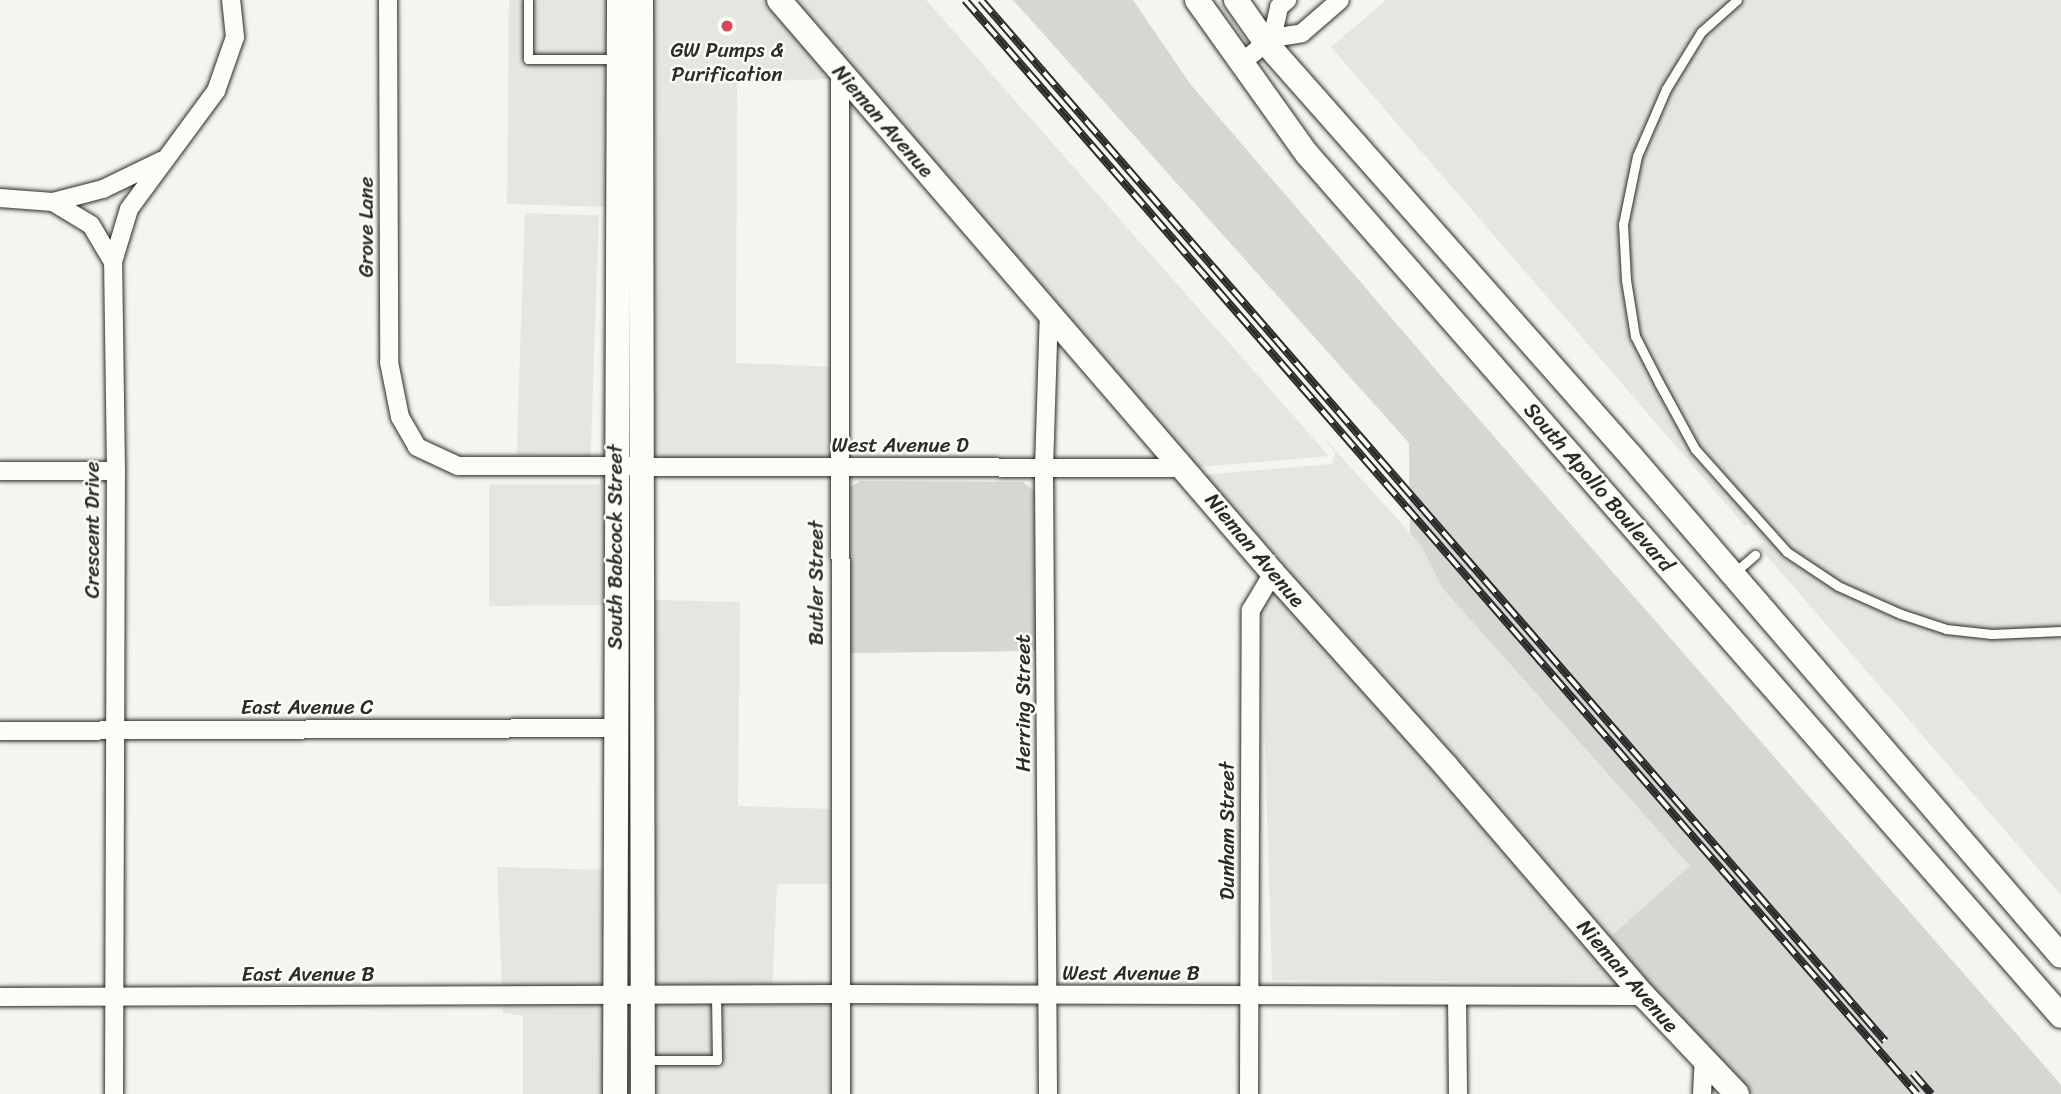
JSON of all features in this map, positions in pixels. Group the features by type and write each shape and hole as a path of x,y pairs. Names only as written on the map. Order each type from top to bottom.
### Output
{"street":[{"name":"Crescent Drive","path":"114,1094 116,471 113,262 129,209 161,161 216,90 235,37 231,0"},
{"name":"Grove Lane","path":"388,0 389,362 400,417 417,447"},
{"name":"South Babcock Street","path":"615,1094 618,0"},
{"name":"South Babcock Street","path":"641,0 643,1094"},
{"name":"Nieman Avenue","path":"779,0 1273,573 1447,766 1644,996 1737,1094"},
{"name":"South Apollo Boulevard","path":"1197,0 1307,154 2061,1016"},
{"name":"South Apollo Boulevard","path":"1236,0 2061,956"},
{"path":"1269,40 1279,7 1287,0"},
{"path":"1241,63 1269,40 1302,33 1340,0"},
{"name":"Butler Street","path":"840,71 841,1094"},
{"path":"0,198 53,202 103,189 161,161"},
{"path":"53,202 91,225 113,262"},
{"name":"Herring Street","path":"1048,1094 1044,469 1049,312"},
{"name":"West Avenue D","path":"417,447 458,466 1185,468"},
{"path":"0,471 116,471"},
{"name":"Dunham Street","path":"1249,1094 1251,610 1273,573"},
{"name":"East Avenue C","path":"0,731 614,728"},
{"name":"West Avenue B","path":"617,996 1644,996"},
{"name":"East Avenue B","path":"0,997 617,996"},
{"path":"1457,997 1458,1094"},
{"path":"1702,1094 1704,1061"}],"lane":[{"path":"528,0 528,60 616,59"},
{"path":"1737,0 1701,32 1665,89 1637,156 1623,224 1626,280 1635,335 1659,383 1695,449 1787,552 1838,586 1901,614 1946,629 1992,634 2061,631"},
{"path":"1733,575 1755,555"},
{"path":"643,1060 717,1060 716,995"}],"shaded area":[{"path":"509,0 926,0 1329,456 1185,468 839,71 828,79 737,82 736,363 838,367 839,468 653,465 654,600 740,602 738,806 830,809 829,884 777,884 772,994 840,994 841,1094 523,1094 523,1016 503,1013 497,867 607,870 611,605 489,606 489,484 600,484 607,207 507,204"},
{"path":"1013,0 1133,0 1191,85 1443,378 2061,1085 2061,1094 1750,1094 1713,1056 1608,939 1690,866 1443,589 1420,544 1410,533 1409,443"},
{"path":"1386,0 2061,0 2061,895 1758,546 1763,542 1748,524 1745,526 1331,47"},
{"path":"525,213 599,216 591,457 517,455"},
{"path":"1316,429 1420,544 1443,589 1691,867 1608,939 1203,475 1332,464 1335,452"},
{"path":"860,481 1023,482 1035,492 1036,651 848,653 848,489"},
{"path":"1275,589 1620,982 1272,980 1261,612"}],"railway":[{"path":"965,0 1917,1094"},
{"path":"981,0 1885,1041"},
{"path":"1913,1073 1931,1094"}],"place":[{"name":"GW Pumps & Purification","path":"727,26"}]}
